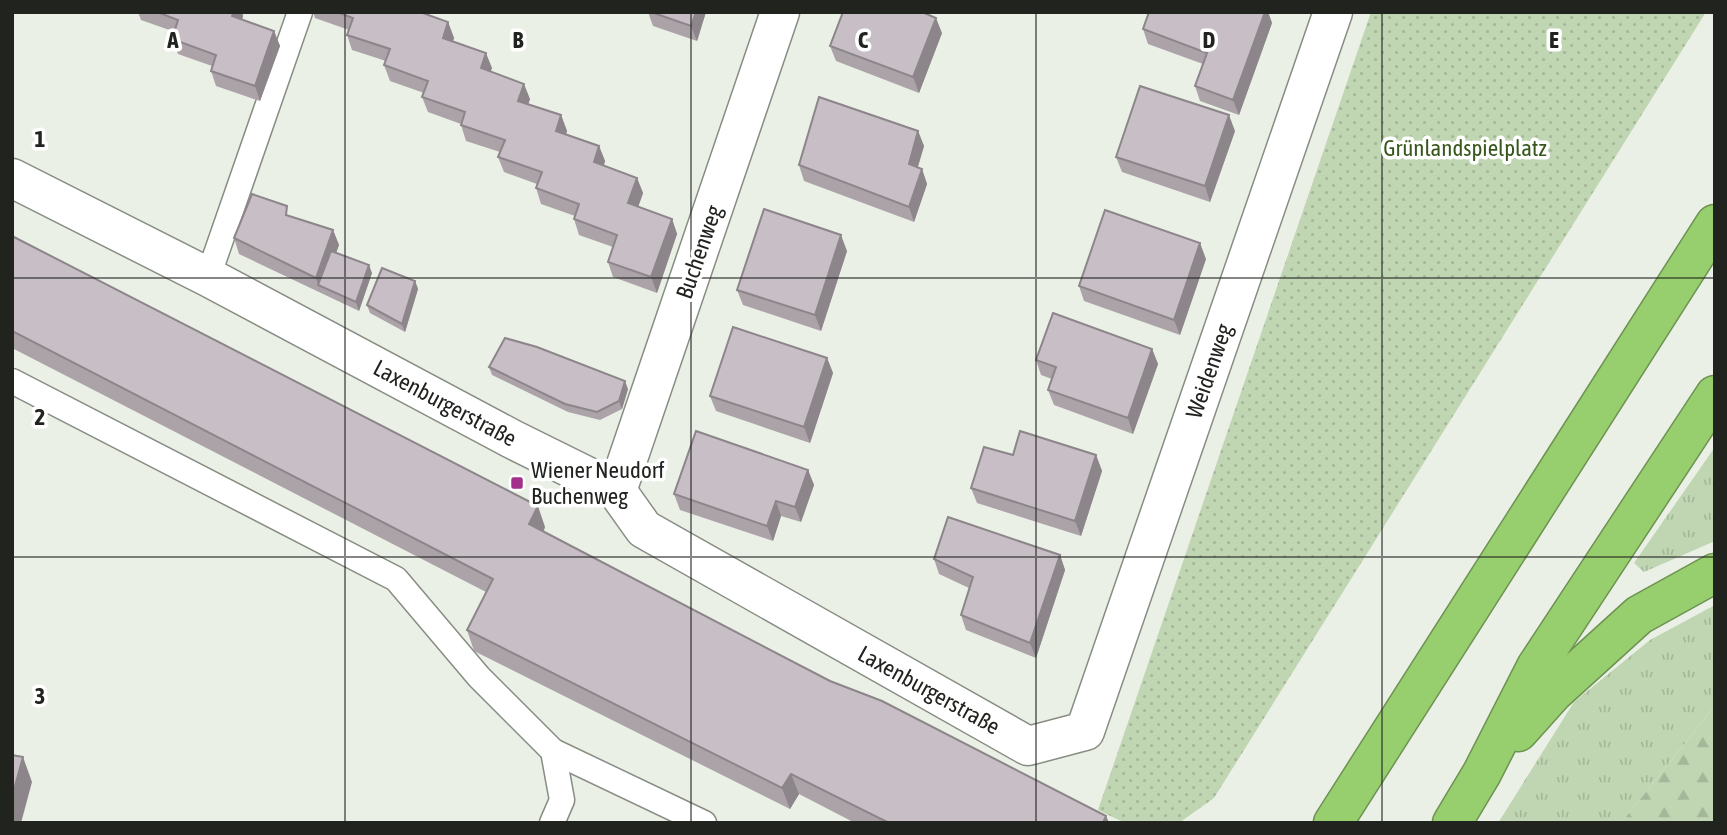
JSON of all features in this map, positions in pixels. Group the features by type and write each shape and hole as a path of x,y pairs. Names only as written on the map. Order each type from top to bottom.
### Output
{"highway":[{"path":"1676,281 1715,195"},
{"path":"1333,823 1676,281 1715,225"},
{"path":"1676,281 1715,242"},
{"path":"1676,281 1715,255"},
{"path":"1452,823 1482,774 1536,667 1715,395"},
{"path":"1482,774 1553,693 1639,615 1715,573"}],"street":[{"name":"Buchenweg","path":"617,491 780,12"},
{"name":"Weidenweg","path":"1085,731 1333,12"},
{"name":"Laxenburgerstraße","path":"12,178 208,276 512,439 617,491 643,529 1028,746 1085,731"}],"lane":[{"path":"208,276 300,12"},
{"path":"12,381 396,579 479,677 553,751 704,823"},
{"path":"552,823 562,800 553,751"}],"green space":[{"name":"Grünlandspielplatz","path":"1371,12 1706,12 1214,798 1179,823 1125,823 1098,810"},
{"path":"1715,447 1715,541 1644,572 1634,563"},
{"path":"1715,605 1715,706 1621,823 1498,823 1574,702 1650,640"},
{"path":"1715,706 1715,823 1621,823"}],"building":[{"path":"157,12 234,12 232,16 274,31 255,86 211,71 216,55 172,39 178,20"},
{"path":"337,12 420,12 448,22 443,38 486,53 481,68 524,84 518,101 561,115 556,131 599,146 594,162 637,178 628,203 672,219 651,277 608,262 617,235 574,219 579,204 536,188 542,172 498,157 505,140 461,125 465,112 422,97 428,81 384,65 390,49 347,35 353,18"},
{"path":"651,12 696,12 691,26"},
{"path":"843,12 922,12 936,18 913,77 830,46"},
{"path":"1149,12 1265,12 1233,100 1195,86 1207,53 1143,29"},
{"path":"1140,86 1229,115 1205,186 1116,157"},
{"path":"819,97 918,131 909,164 922,169 909,207 799,165"},
{"path":"252,194 287,206 286,215 333,230 316,278 234,238"},
{"path":"764,209 841,235 815,315 737,290"},
{"path":"1105,210 1200,243 1174,320 1079,286"},
{"path":"12,236 538,506 529,524 830,681 882,701 1106,816 1103,823 889,823 791,774 782,788 467,630 493,579 12,331"},
{"path":"331,251 369,265 356,302 318,285"},
{"path":"382,268 415,281 402,324 367,305"},
{"path":"1053,313 1152,349 1128,418 1048,390 1056,367 1036,360"},
{"path":"733,327 827,358 804,427 710,396"},
{"path":"505,338 537,347 625,381 619,401 597,412 565,404 489,367"},
{"path":"696,431 808,470 795,507 776,501 767,526 674,494"},
{"path":"1020,431 1096,455 1075,521 971,488 984,447 1013,455"},
{"path":"948,517 1060,555 1030,643 961,615 973,577 934,559"},
{"path":"12,755 23,757 12,797"}],"place":[{"name":"Wiener Neudorf Buchenweg","path":"517,483"}]}
